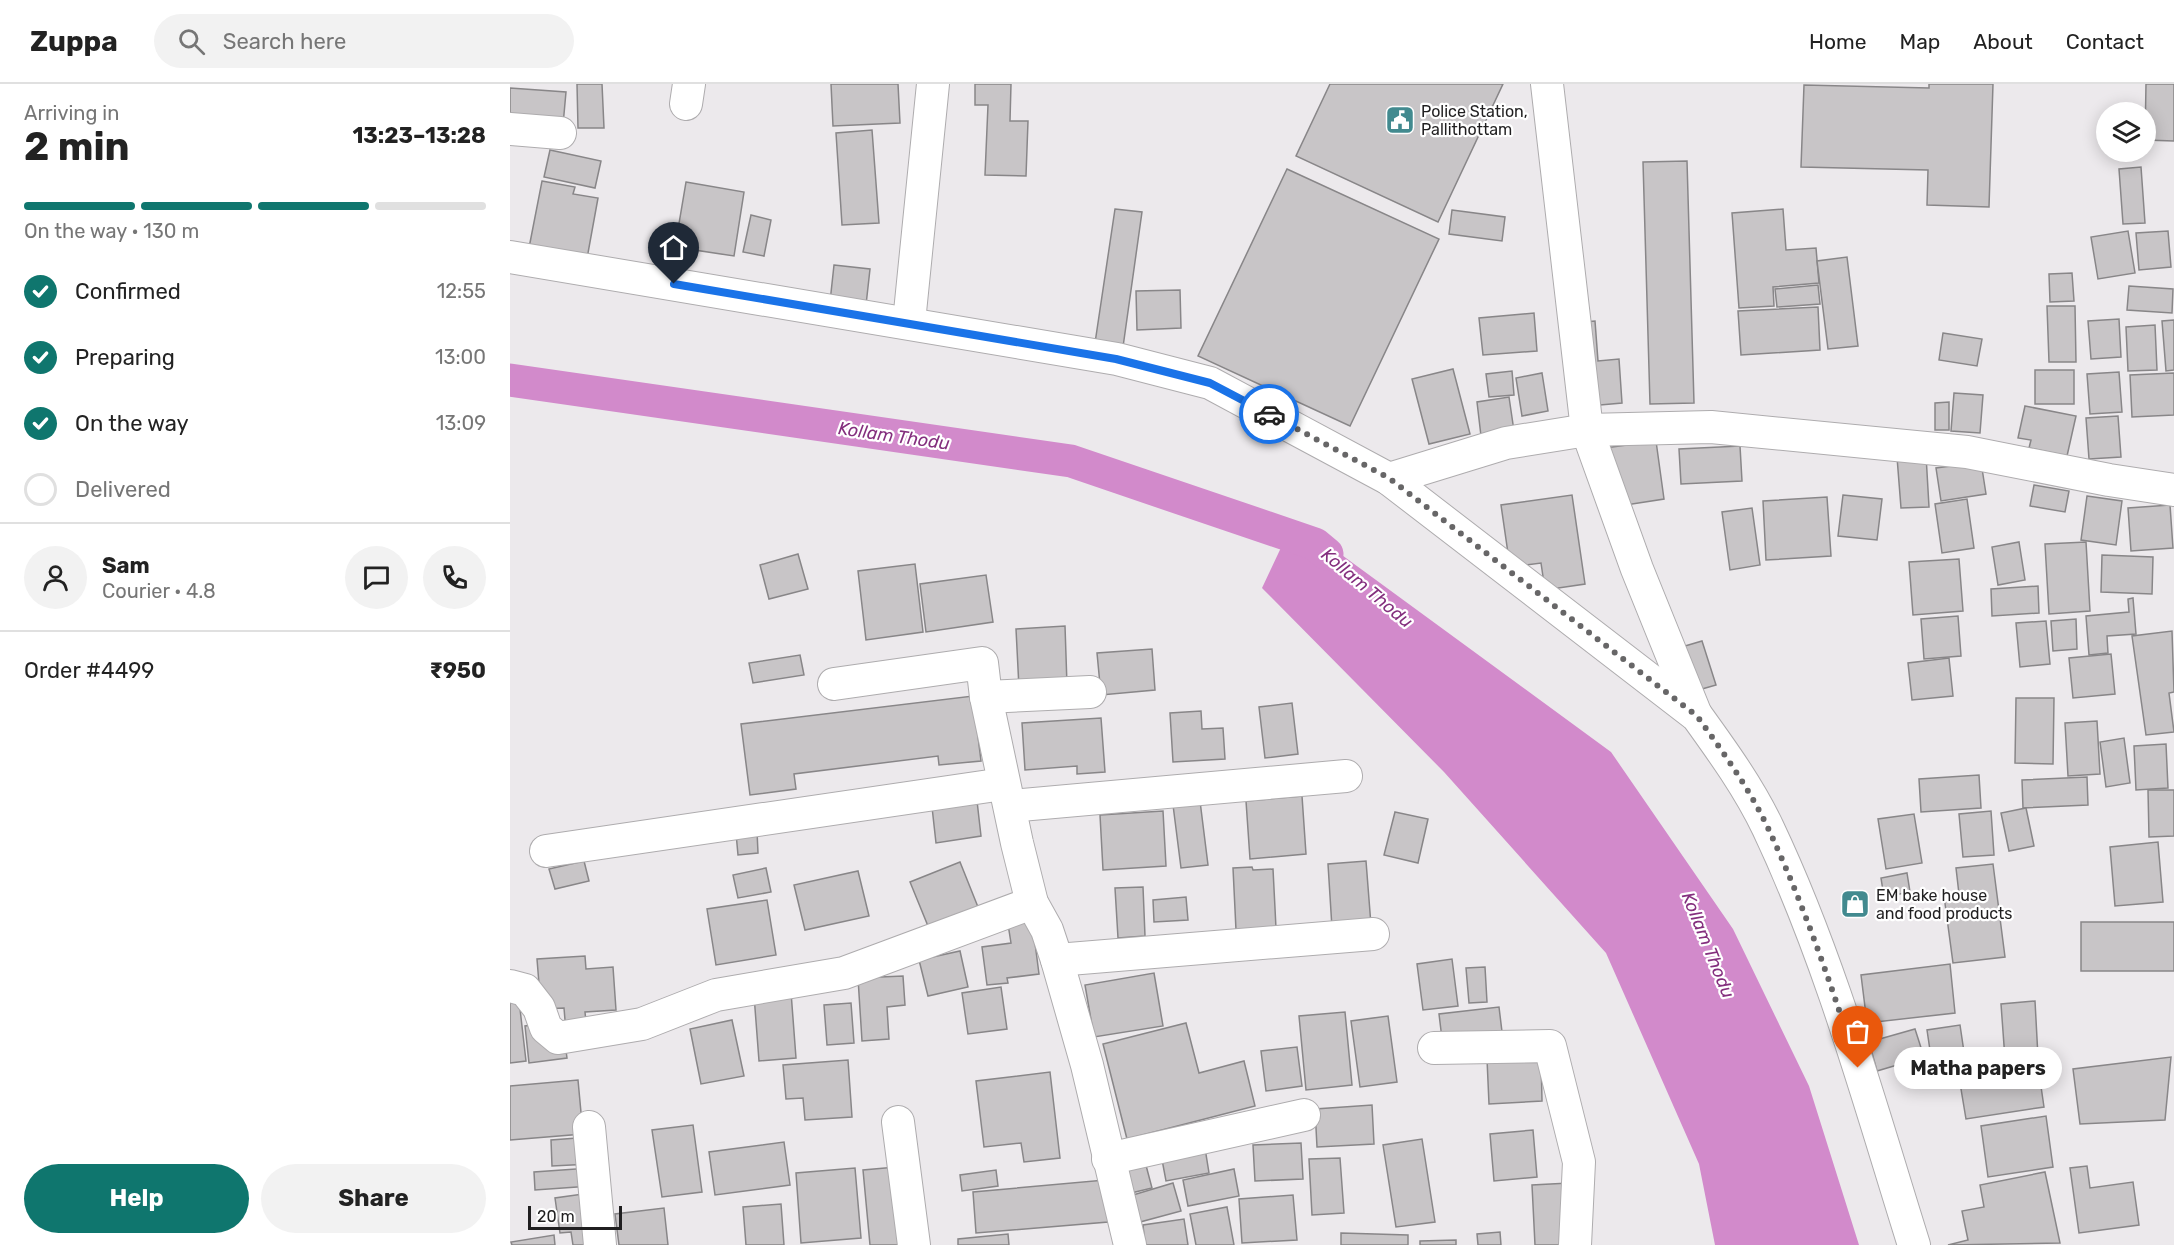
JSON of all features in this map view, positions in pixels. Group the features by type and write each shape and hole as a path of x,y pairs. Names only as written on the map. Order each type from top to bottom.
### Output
{"street":[{"path":"909,322 933,84"},
{"path":"1546,84 1587,430 1637,569 1697,716 1734,768 1768,827 1830,979 1914,1245"},
{"path":"510,129 560,133"},
{"path":"510,257 909,322 1116,359 1210,383 1389,478 1697,716"},
{"path":"1389,478 1506,442 1587,430 1711,427 1967,452 2109,480 2174,490"},
{"path":"834,684 982,663 986,697 1032,903 1047,930 1057,960 1087,1065 1130,1245"},
{"path":"986,697 1090,692"},
{"path":"546,851 1007,795 1346,776"},
{"path":"510,986 525,990 539,1008 546,1028 558,1038 642,1024 716,995 844,973 1032,903"},
{"path":"1057,960 1373,934"},
{"path":"1434,1048 1550,1046 1579,1162 1575,1245"},
{"path":"1108,1159 1304,1115"},
{"path":"898,1122 914,1245"},
{"path":"589,1127 600,1245"}],"water":[{"path":"1294,520 1611,752 1733,929 1809,1086 1859,1245 1715,1245 1699,1164 1606,953 1444,772 1262,588"}],"building":[{"path":"577,84 602,84 604,128 578,128"},
{"path":"831,84 898,84 900,123 833,126"},
{"path":"975,84 1011,84 1010,121 1028,121 1026,176 985,175 988,105 975,105"},
{"name":"Police Station, Pallithottam","path":"1330,84 1503,84 1438,222 1296,156"},
{"path":"1929,84 1993,84 1989,207 1927,205 1928,170 1801,167 1804,85 1929,88"},
{"path":"2146,84 2174,84 2174,141 2156,140 2156,102 2146,102"},
{"path":"510,88 566,92 563,125 510,121"},
{"path":"872,130 879,223 842,225 836,133"},
{"path":"550,150 601,161 595,188 544,177"},
{"path":"1687,161 1694,403 1650,404 1643,162"},
{"path":"2141,167 2145,223 2123,224 2119,169"},
{"path":"1287,169 1439,239 1350,426 1198,356"},
{"path":"542,181 575,187 573,194 598,198 586,264 528,253"},
{"path":"686,182 744,192 734,256 675,247"},
{"path":"1115,209 1142,212 1123,347 1095,343"},
{"path":"1783,209 1786,250 1816,248 1819,283 1773,287 1774,306 1739,308 1732,213"},
{"path":"1452,210 1505,217 1502,241 1449,234"},
{"path":"751,215 771,220 764,256 743,252"},
{"path":"2128,231 2135,273 2098,279 2091,237"},
{"path":"2168,231 2171,267 2139,270 2136,233"},
{"path":"1847,257 1858,346 1828,349 1817,261"},
{"path":"834,265 870,269 866,305 830,302"},
{"path":"2072,273 2074,301 2050,302 2049,274"},
{"path":"1818,285 1820,304 1777,307 1775,289"},
{"path":"2129,286 2173,289 2172,313 2127,310"},
{"path":"1180,290 1181,328 1137,330 1136,291"},
{"path":"2047,306 2075,306 2076,362 2049,362"},
{"path":"1818,307 1820,350 1741,355 1738,311"},
{"path":"1534,313 1537,351 1483,355 1479,318"},
{"path":"2119,319 2121,357 2091,359 2088,321"},
{"path":"2174,320 2174,370 2166,371 2162,321"},
{"path":"1595,321 1598,361 1619,359 1622,403 1589,406 1583,322"},
{"path":"2155,325 2157,370 2128,371 2126,327"},
{"path":"1943,333 1982,339 1977,366 1939,360"},
{"path":"1453,369 1470,434 1429,444 1412,379"},
{"path":"2035,370 2074,370 2074,404 2035,404"},
{"path":"1512,371 1514,395 1489,397 1486,374"},
{"path":"2119,372 2122,412 2090,414 2087,374"},
{"path":"1542,373 1548,411 1522,416 1516,378"},
{"path":"2174,373 2174,415 2132,417 2130,375"},
{"path":"1954,393 1983,395 1980,433 1951,431"},
{"path":"1509,397 1514,431 1481,436 1477,402"},
{"path":"1949,402 1949,430 1935,430 1935,403"},
{"path":"2025,406 2076,416 2067,456 2029,448 2031,440 2018,438"},
{"path":"2118,416 2121,457 2089,459 2086,418"},
{"path":"1656,441 1664,499 1613,507 1605,448"},
{"path":"1740,446 1742,481 1681,484 1679,449"},
{"path":"1926,455 1929,507 1901,508 1897,457"},
{"path":"1981,462 1986,494 1941,501 1936,468"},
{"path":"2034,485 2069,491 2065,512 2030,506"},
{"path":"1572,495 1585,584 1545,590 1541,563 1510,567 1501,505"},
{"path":"1843,495 1882,499 1877,540 1838,536"},
{"path":"2087,496 2122,501 2116,545 2081,540"},
{"path":"1827,497 1831,556 1766,560 1763,501"},
{"path":"1967,499 1974,548 1942,553 1935,504"},
{"path":"2170,505 2173,548 2131,551 2128,508"},
{"path":"1752,508 1760,565 1730,570 1722,512"},
{"path":"2019,542 2025,580 1998,585 1992,547"},
{"path":"2086,542 2090,611 2049,614 2045,544"},
{"path":"798,554 808,589 769,599 760,565"},
{"path":"2102,555 2153,557 2152,594 2101,592"},
{"path":"1959,559 1963,611 1913,615 1909,562"},
{"path":"915,564 923,632 866,640 858,571"},
{"path":"986,575 993,622 926,632 920,584"},
{"path":"2038,586 2039,613 1992,616 1991,589"},
{"path":"2133,598 2136,634 2107,636 2108,653 2089,655 2086,616 2129,612 2128,599"},
{"path":"1958,616 1961,656 1924,659 1921,619"},
{"path":"2076,619 2077,649 2053,651 2051,621"},
{"path":"2046,621 2050,664 2020,667 2016,623"},
{"path":"1065,626 1067,685 1019,688 1016,629"},
{"path":"2172,631 2174,692 2169,693 2174,732 2146,735 2132,636"},
{"path":"1702,641 1716,685 1681,695 1668,651"},
{"path":"1152,649 1155,690 1101,695 1097,653"},
{"path":"2111,654 2115,694 2073,698 2069,658"},
{"path":"800,655 804,675 753,683 749,663"},
{"path":"1949,658 1953,696 1912,700 1908,663"},
{"path":"973,696 981,761 939,765 938,756 794,774 796,789 750,795 741,724"},
{"path":"2016,698 2054,698 2053,764 2015,763"},
{"path":"1292,703 1298,754 1265,758 1259,707"},
{"path":"1201,711 1202,729 1223,728 1225,759 1173,762 1170,713"},
{"path":"1101,718 1105,772 1077,774 1077,766 1025,770 1022,723"},
{"path":"2097,721 2100,774 2068,776 2065,723"},
{"path":"2124,738 2130,783 2106,787 2100,742"},
{"path":"2166,744 2168,788 2136,790 2134,746"},
{"path":"1979,775 1981,808 1921,812 1919,779"},
{"path":"2087,777 2088,805 2023,808 2022,780"},
{"path":"2148,790 2174,790 2174,836 2149,837"},
{"path":"976,792 981,836 936,843 931,798"},
{"path":"1302,796 1306,854 1250,859 1246,801"},
{"path":"1200,801 1208,865 1181,868 1173,805"},
{"path":"2026,808 2034,846 2009,851 2001,813"},
{"path":"1163,811 1166,866 1103,870 1100,815"},
{"path":"1991,811 1994,855 1963,857 1959,814"},
{"path":"1395,812 1428,819 1418,863 1384,855"},
{"path":"1914,814 1922,863 1886,869 1878,819"},
{"path":"757,831 758,853 738,855 736,833"},
{"path":"2158,842 2163,902 2115,906 2110,847"},
{"path":"584,861 589,881 555,889 549,869"},
{"path":"1366,861 1371,925 1332,928 1328,864"},
{"path":"960,862 978,907 928,926 910,882"},
{"path":"1993,864 2005,957 1953,963 1944,896 1959,894 1956,868"},
{"path":"1252,867 1253,870 1273,869 1276,928 1236,930 1233,868"},
{"path":"766,868 771,892 738,898 733,875"},
{"path":"858,871 869,916 805,930 794,885"},
{"path":"1907,873 1910,892 1884,897 1881,878"},
{"path":"1143,887 1145,936 1118,938 1115,888"},
{"path":"1186,897 1188,920 1154,922 1153,900"},
{"path":"767,900 776,955 716,965 707,909"},
{"path":"1032,920 1039,974 1007,978 1008,983 987,985 982,947 1011,943 1008,924"},
{"path":"2081,922 2174,922 2174,971 2081,971"},
{"path":"960,951 968,987 928,996 919,960"},
{"path":"585,956 586,969 613,967 616,1010 585,1012 588,1042 567,1044 564,1008 541,1009 537,959"},
{"path":"1452,959 1458,1006 1423,1010 1417,964"},
{"path":"1950,964 1955,1013 1867,1023 1861,975"},
{"path":"1485,967 1487,1002 1469,1003 1466,968"},
{"path":"1154,973 1163,1026 1094,1037 1085,985"},
{"path":"516,974 526,1061 510,1063 510,975"},
{"path":"903,976 905,1005 887,1007 889,1039 862,1041 858,978"},
{"path":"1001,987 1007,1029 968,1034 962,993"},
{"path":"791,992 796,1058 759,1061 754,995"},
{"path":"2035,1001 2038,1057 2005,1059 2001,1004"},
{"path":"851,1003 854,1043 827,1045 824,1005"},
{"path":"1499,1007 1503,1040 1443,1047 1439,1014"},
{"path":"1345,1012 1352,1085 1306,1090 1299,1016"},
{"path":"1388,1016 1397,1082 1360,1087 1351,1021"},
{"path":"732,1020 744,1076 701,1084 690,1029"},
{"path":"562,1021 567,1058 529,1063 525,1026"},
{"path":"1186,1023 1199,1073 1244,1061 1255,1106 1127,1139 1103,1044"},
{"path":"1960,1025 1964,1052 1931,1057 1927,1030"},
{"path":"1915,1029 1924,1057 1877,1071 1869,1042"},
{"path":"1297,1047 1302,1086 1266,1091 1261,1051"},
{"path":"1541,1056 1542,1101 1489,1104 1487,1059"},
{"path":"2171,1057 2165,1120 2080,1124 2073,1069"},
{"path":"2037,1059 2044,1107 1966,1119 1958,1071"},
{"path":"848,1060 852,1117 805,1120 803,1098 786,1099 783,1065"},
{"path":"1050,1072 1060,1158 1024,1162 1021,1143 984,1147 976,1081"},
{"path":"578,1080 583,1134 510,1140 510,1086"},
{"path":"1372,1105 1374,1144 1317,1147 1315,1109"},
{"path":"2046,1116 2053,1167 1988,1177 1981,1126"},
{"path":"693,1125 702,1192 662,1197 652,1130"},
{"path":"1533,1130 1537,1177 1494,1181 1490,1134"},
{"path":"590,1137 591,1164 552,1166 551,1140"},
{"path":"1422,1139 1435,1222 1396,1227 1383,1145"},
{"path":"784,1142 790,1185 715,1195 709,1152"},
{"path":"1204,1142 1209,1173 1166,1181 1160,1149"},
{"path":"1301,1143 1303,1179 1255,1181 1253,1145"},
{"path":"1143,1154 1152,1188 1131,1193 1122,1160"},
{"path":"1340,1158 1344,1213 1312,1215 1309,1159"},
{"path":"2087,1166 2090,1188 2133,1182 2139,1225 2079,1233 2070,1168"},
{"path":"896,1167 902,1245 870,1245 863,1170"},
{"path":"590,1168 591,1186 535,1190 534,1172"},
{"path":"855,1168 861,1238 801,1243 796,1173"},
{"path":"1234,1169 1239,1196 1188,1206 1183,1180"},
{"path":"996,1170 998,1186 962,1191 960,1175"},
{"path":"2045,1172 2060,1243 1948,1245 1968,1240 1962,1211 1984,1207 1980,1185"},
{"path":"1105,1180 1108,1222 976,1233 973,1192"},
{"path":"1173,1183 1181,1211 1140,1222 1133,1195"},
{"path":"1569,1183 1572,1245 1535,1245 1532,1185"},
{"path":"590,1193 597,1245 573,1245 571,1232 560,1233 555,1198"},
{"path":"1293,1195 1297,1240 1242,1243 1239,1199"},
{"path":"781,1204 784,1245 746,1245 743,1207"},
{"path":"1227,1207 1234,1245 1196,1245 1190,1214"},
{"path":"664,1208 668,1245 619,1245 615,1214"},
{"path":"1184,1219 1188,1245 1145,1245 1143,1225"},
{"path":"1500,1232 1501,1245 1478,1245 1477,1234"},
{"path":"1341,1233 1408,1235 1408,1245 1341,1245"},
{"path":"1008,1234 1009,1245 958,1245 958,1239"},
{"path":"554,1235 555,1245 512,1245 511,1242"},
{"path":"1456,1240 1456,1245 1420,1245 1420,1241"}],"waterway":[{"name":"Kollam Thodu","path":"510,380 1071,461 1315,544 1327,554"}],"way so far":[{"path":"1269,414 1389,478 1638,668 1697,716 1734,768 1768,827 1830,979 1858,1068"}],"place":[{"name":"Police Station, Pallithottam","path":"1400,120"},
{"name":"EM bake house and food products","path":"1855,904"},
{"name":"Matha papers","path":"1858,1068"}],"route":[{"path":"674,284 909,322 1116,359 1210,383 1269,414"}]}
